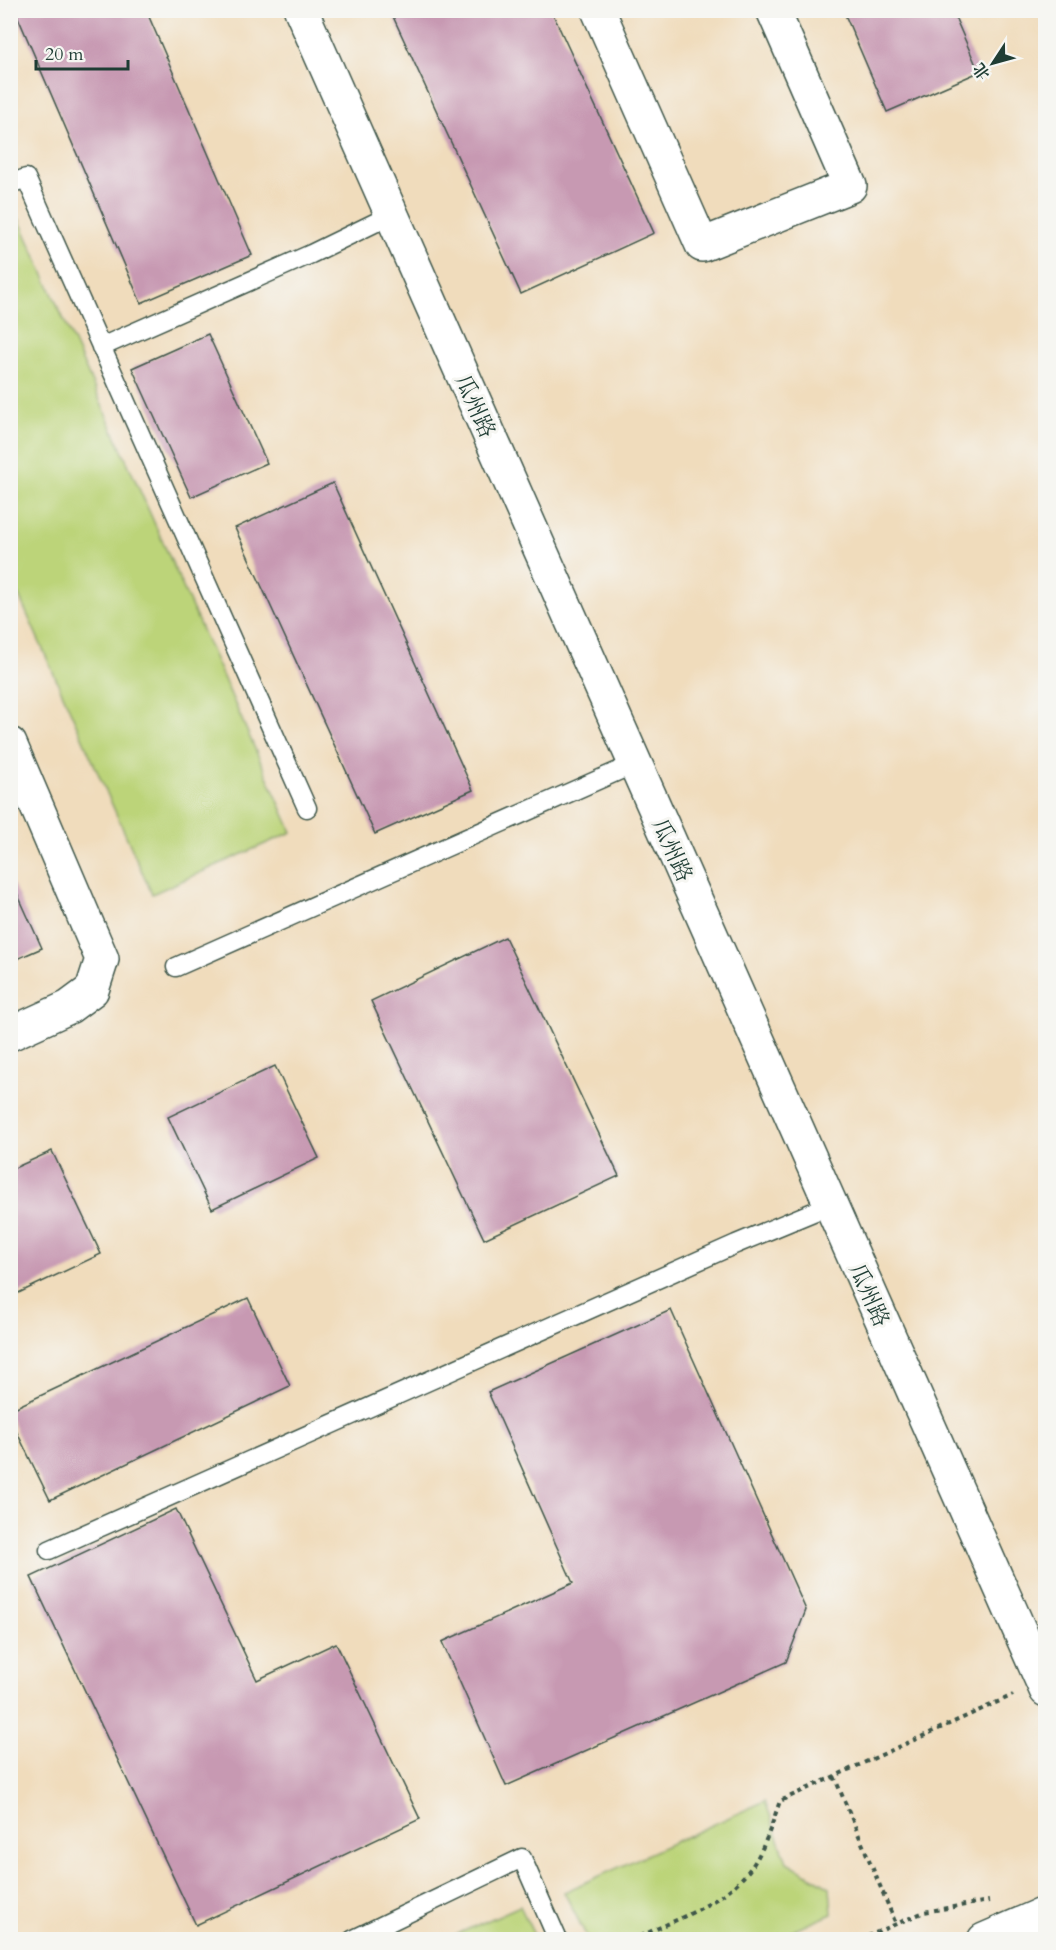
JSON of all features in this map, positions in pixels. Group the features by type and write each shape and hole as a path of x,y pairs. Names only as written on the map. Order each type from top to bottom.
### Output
{"street":[{"name":"瓜州路","path":"301,10 1044,1686"},
{"path":"598,10 702,245 850,186 773,10"},
{"path":"10,744 102,959 92,990 69,1007 10,1034"},
{"path":"984,1940 1046,1913"}],"lane":[{"path":"10,184 26,177 307,808"},
{"path":"101,347 312,254 391,215"},
{"path":"176,967 634,764"},
{"path":"49,1550 725,1249 830,1205"},
{"path":"352,1940 522,1858 558,1940"}],"path":[{"path":"632,1940 726,1893 750,1869 765,1841 780,1801 1044,1686"},
{"path":"834,1776 896,1924"},
{"path":"859,1940 924,1912 990,1901"}],"green space":[{"path":"19,219 292,832 152,894 11,578 10,223"},
{"path":"765,1801 787,1862 830,1887 832,1914 774,1939 588,1939 564,1892"},
{"path":"520,1906 536,1939 446,1939"}],"building":[{"path":"10,10 146,10 252,255 141,303 17,15 10,18"},
{"path":"390,10 551,10 654,233 521,294"},
{"path":"843,10 952,10 979,72 887,112"},
{"path":"208,334 267,463 191,497 132,368"},
{"path":"333,483 473,790 375,834 235,528"},
{"path":"13,884 42,948 10,962 10,886"},
{"path":"505,937 619,1176 484,1239 371,1001"},
{"path":"275,1066 319,1158 212,1209 168,1117"},
{"path":"52,1151 101,1254 10,1297 10,1170"},
{"path":"248,1298 290,1386 50,1500 10,1418 10,1410"},
{"path":"671,1310 806,1610 786,1662 506,1786 442,1642 573,1583 488,1392"},
{"path":"176,1509 257,1680 336,1643 420,1819 196,1925 31,1577"}]}
